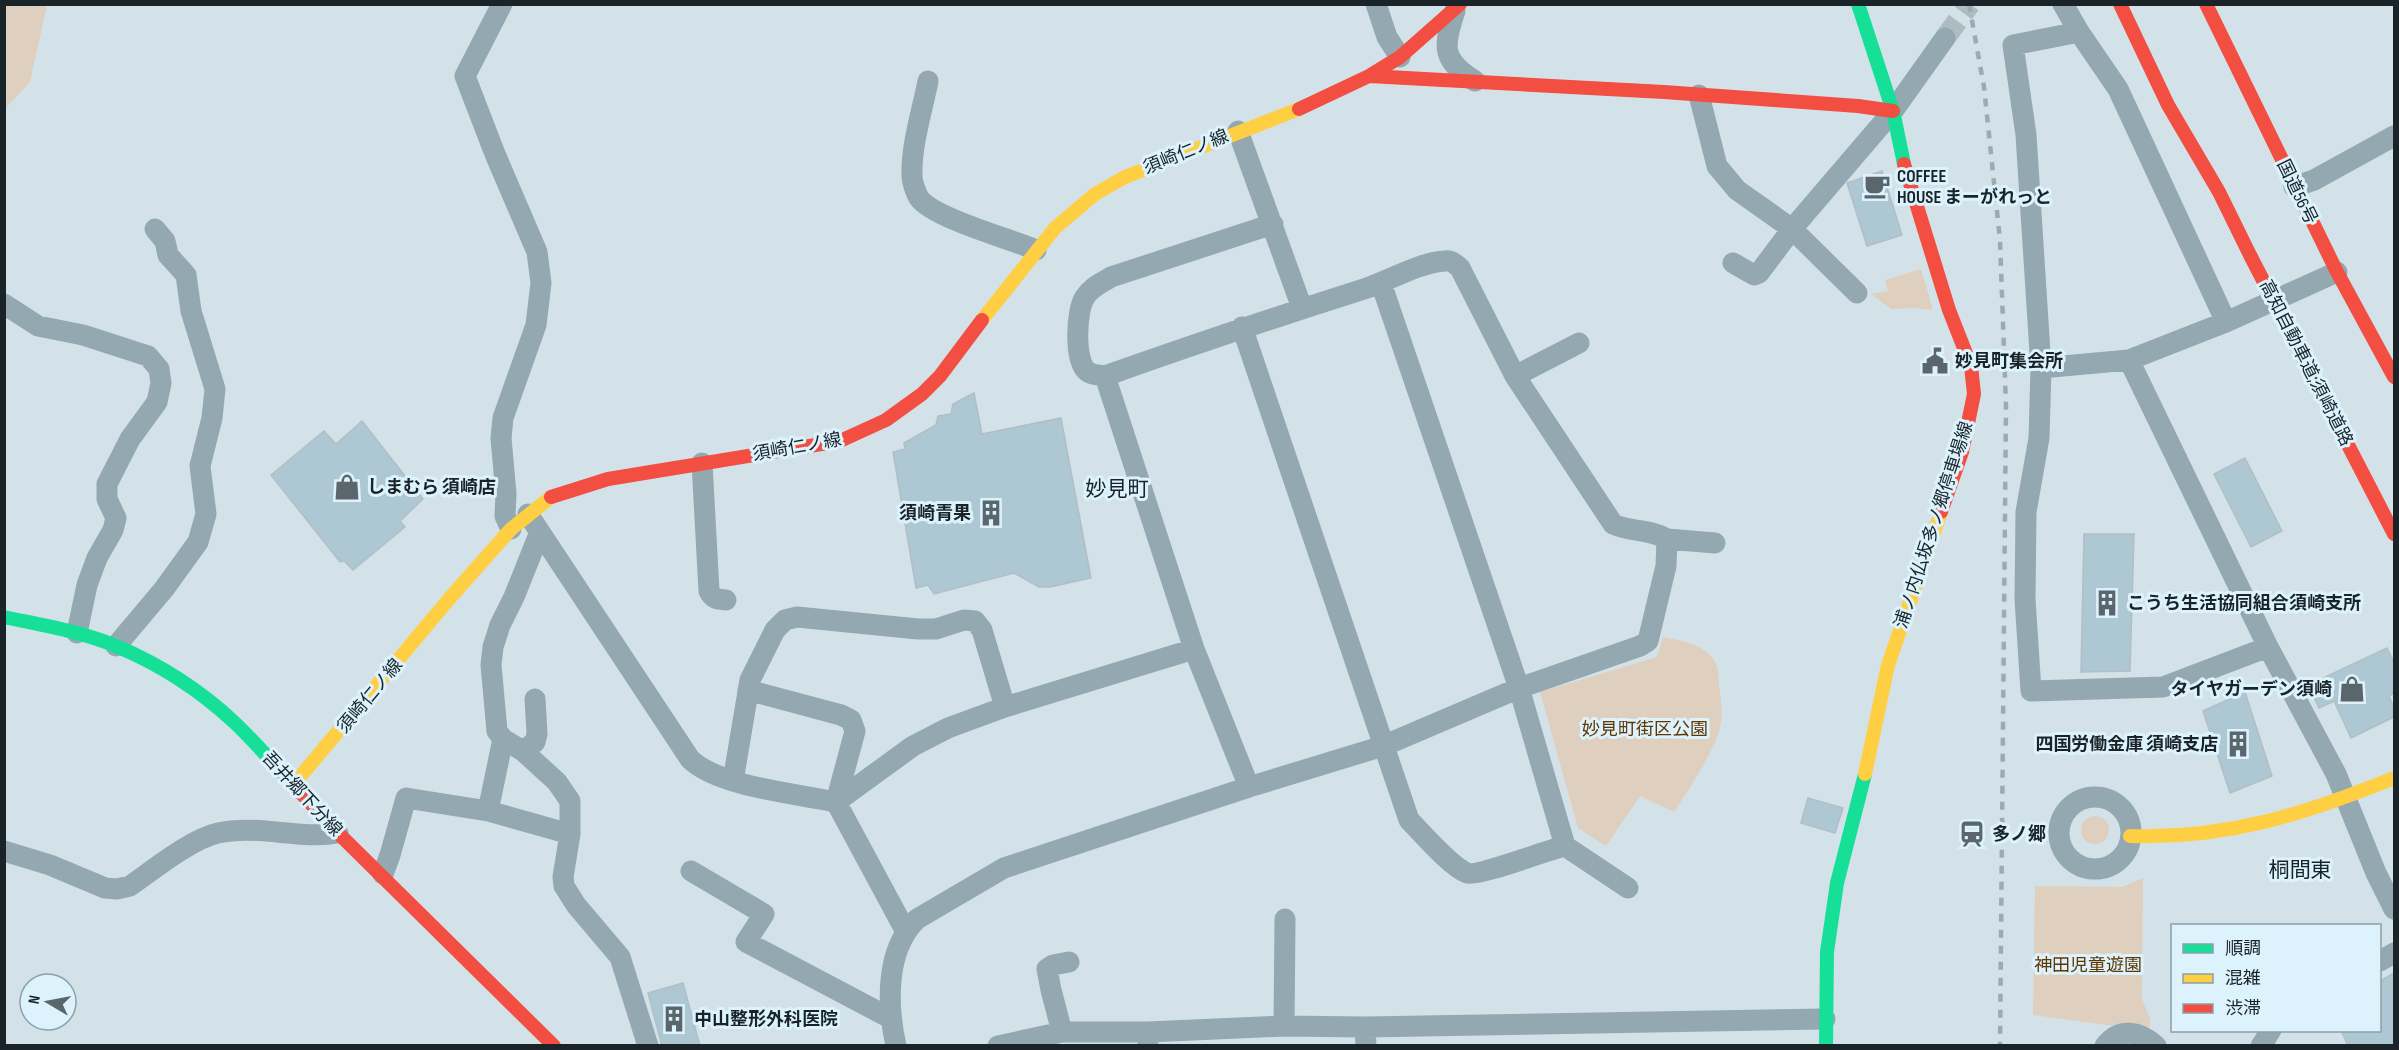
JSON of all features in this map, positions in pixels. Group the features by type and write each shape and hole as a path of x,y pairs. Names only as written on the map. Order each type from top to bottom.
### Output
{"main road":[{"name":"浦ノ内仏坂多ノ郷停車場線","path":"1826,1046 1827,952 1837,883 1858,807 1888,665 1962,452 1970,424 1974,394 1971,366 1942,288 1899,146 1893,111 1858,4"},
{"name":"高知自動車道;須崎道路","path":"2120,4 2168,105 2219,192 2394,534"},
{"name":"国道56号","path":"2206,4 2294,187 2394,377"},
{"name":"須崎仁ノ線","path":"294,784 449,599 511,529 551,497 608,479 840,441 886,420 922,394 940,376 1036,250 1055,228 1095,194 1125,177 1319,101 1369,76 1400,57 1458,6"},
{"path":"1369,76 1699,95 1858,106 1893,111"},
{"name":"高知自動車道;須崎道路","path":"2190,114 2219,192"},
{"name":"吾井郷下分線","path":"4,616 77,633 116,646 201,694 236,724 338,833 554,1046"},
{"path":"2130,836 2161,839 2229,831 2275,820 2345,798 2394,778"}],"street":[{"path":"502,4 465,75 495,154 537,252 541,283 536,325 503,418 501,438 506,494 505,516 511,529"},
{"path":"1376,4 1387,37 1400,57"},
{"path":"2063,4 2118,89 2226,322"},
{"path":"1458,6 1446,37 1447,50 1458,70 1475,81"},
{"path":"2079,32 2013,45 2026,135 2041,368 2039,438 2026,512 2025,599 2031,691 2163,687 2268,647"},
{"path":"1733,263 1754,275 1760,273 1792,229 1893,111 1945,38"},
{"path":"928,81 914,153 912,179 920,199 934,210 961,222 1036,250"},
{"path":"1699,95 1718,166 1737,190 1792,229 1857,293"},
{"path":"1238,131 1302,308"},
{"path":"2294,187 2314,180 2394,136"},
{"path":"1273,224 1112,277 1093,287 1085,297 1078,318 1080,358 1084,369 1090,373 1105,376 1242,327 1381,283 1430,264 1446,260 1454,262 1460,268 1515,376 1613,524 1620,528 1654,533 1667,539 1715,543"},
{"path":"116,646 164,589 198,542 206,514 200,466 212,418 215,389 191,312 186,275 168,255 165,241 155,229"},
{"path":"2041,368 2129,360 2226,322 2337,272"},
{"path":"1381,283 1519,688 1565,846 1628,888"},
{"path":"4,304 38,326 82,335 148,356 159,369 161,382 157,402 130,438 107,484 107,499 116,518 113,530 97,558 87,585 77,633"},
{"path":"1242,327 1409,820 1459,869 1470,875 1483,873 1544,851 1565,846"},
{"path":"1515,376 1579,343"},
{"path":"2129,360 2268,647 2336,774 2376,873 2394,909"},
{"path":"1105,376 1194,649 1249,787"},
{"path":"702,463 709,591 716,599 726,600"},
{"path":"528,514 690,759 708,772 733,781 836,802 913,746 948,728 1005,706 1194,649"},
{"path":"540,532 500,625 493,647 491,665 497,731 503,739 523,751 564,789 570,801 570,834 563,877 564,886 576,905 620,957 648,1046"},
{"path":"896,1046 890,1018 891,980 900,940 905,930 917,919 1004,868 1249,787 1383,746 1519,688 1640,646 1648,641 1666,566 1667,539"},
{"path":"733,781 750,680 775,630 785,620 797,617 936,629 964,620 975,621 982,630 1005,706"},
{"path":"748,690 841,715 850,720 855,731 836,802 905,930"},
{"path":"523,751 535,742 537,734 535,699"},
{"path":"488,811 503,739"},
{"path":"382,874 390,855 406,798 488,811 570,834"},
{"path":"4,851 50,865 105,888 117,889 130,886 201,839 218,833 247,831 318,837 338,833"},
{"path":"691,871 764,914 746,942 890,1018"},
{"path":"1284,919 1284,1026"},
{"path":"1062,1032 1047,969 1053,965 1069,962"},
{"path":"998,1046 1062,1032 1148,1039 1284,1026 1365,1036 1825,1018"},
{"path":"2261,1046 2270,1032"},
{"path":"2105,1046 2114,1036 2124,1034 2140,1034 2156,1046"}],"green space":[{"path":"5,4 47,5 30,82 5,109"},
{"path":"1921,269 1933,310 1891,309 1871,294 1888,291 1885,280"},
{"name":"妙見町街区公園","path":"1663,637 1700,648 1710,655 1717,665 1721,706 1718,736 1674,812 1640,796 1606,846 1578,828 1540,692 1657,657"},
{"path":"2095,816 2105,820 2109,830 2105,840 2095,844 2085,840 2081,830 2085,820"},
{"name":"神田児童遊園","path":"2143,878 2142,999 2150,1019 2150,1027 2106,1025 2033,1015 2035,886 2122,887"}],"building":[{"path":"1882,171 1902,235 1867,246 1847,183"},
{"name":"須崎青果","path":"974,393 982,434 1061,418 1091,578 1050,587 1039,587 1014,573 934,594 928,585 916,588 893,452 905,449 904,443 936,425 938,416 951,414 953,404"},
{"name":"しまむら 須崎店","path":"362,421 423,499 400,521 405,527 353,570 344,561 340,562 271,475 324,431 336,444"},
{"path":"2245,458 2282,531 2251,547 2214,474"},
{"name":"こうち生活協同組合須崎支所","path":"2084,534 2134,534 2130,671 2081,672"},
{"name":"タイヤガーデン須崎","path":"2387,648 2394,662 2394,693 2389,696 2394,708 2394,717 2351,738 2334,701 2319,708 2308,685"},
{"name":"四国労働金庫 須崎支店","path":"2245,692 2272,776 2230,793 2203,711"},
{"path":"1808,798 1843,808 1835,833 1801,823"},
{"path":"2394,973 2394,1046 2348,1046 2342,1032 2381,1032 2381,980"},
{"name":"中山整形外科医院","path":"683,983 700,1046 662,1046 648,993"}],"tunnel":[{"path":"1945,38 1970,4"}],"railway":[{"path":"1969,4 1984,87 2000,240 2006,406 2000,1046"}],"traffic: fast":[{"path":"1858,4 1893,111 1904,164"},
{"path":"4,617 89,636 132,653 164,670 194,689 222,711 289,780"},
{"path":"1826,1046 1827,952 1837,883 1865,774"}],"traffic: slow":[{"path":"982,320 1055,228 1095,194 1125,177 1299,109"},
{"path":"294,784 449,599 511,529 551,497"},
{"path":"1865,774 1888,665 1941,512"},
{"path":"2130,836 2200,833 2265,822 2329,803 2394,778"}],"traffic: jam":[{"path":"1299,109 1369,76 1400,57 1460,4"},
{"path":"2120,4 2168,105 2219,192 2251,257"},
{"path":"2206,4 2337,272 2394,377"},
{"path":"1369,76 1664,92 1858,106 1893,111"},
{"path":"1904,164 1949,310 1971,366 1974,394 1962,452 1941,512"},
{"path":"2251,257 2394,534"},
{"path":"551,497 608,479 840,441 886,420 922,394 940,376 982,320"},
{"path":"289,780 338,833 554,1046"}],"place":[{"name":"COFFEE HOUSE まーがれっと","path":"1877,186"},
{"name":"妙見町集会所","path":"1935,361"},
{"name":"しまむら 須崎店","path":"347,487"},
{"name":"須崎青果","path":"991,513"},
{"name":"こうち生活協同組合須崎支所","path":"2107,603"},
{"name":"タイヤガーデン須崎","path":"2352,689"},
{"name":"四国労働金庫 須崎支店","path":"2238,744"},
{"name":"多ノ郷","path":"1972,834"},
{"name":"中山整形外科医院","path":"674,1019"}],"district":[{"name":"妙見町","path":"1117,489"},
{"name":"桐間東","path":"2300,870"}]}
